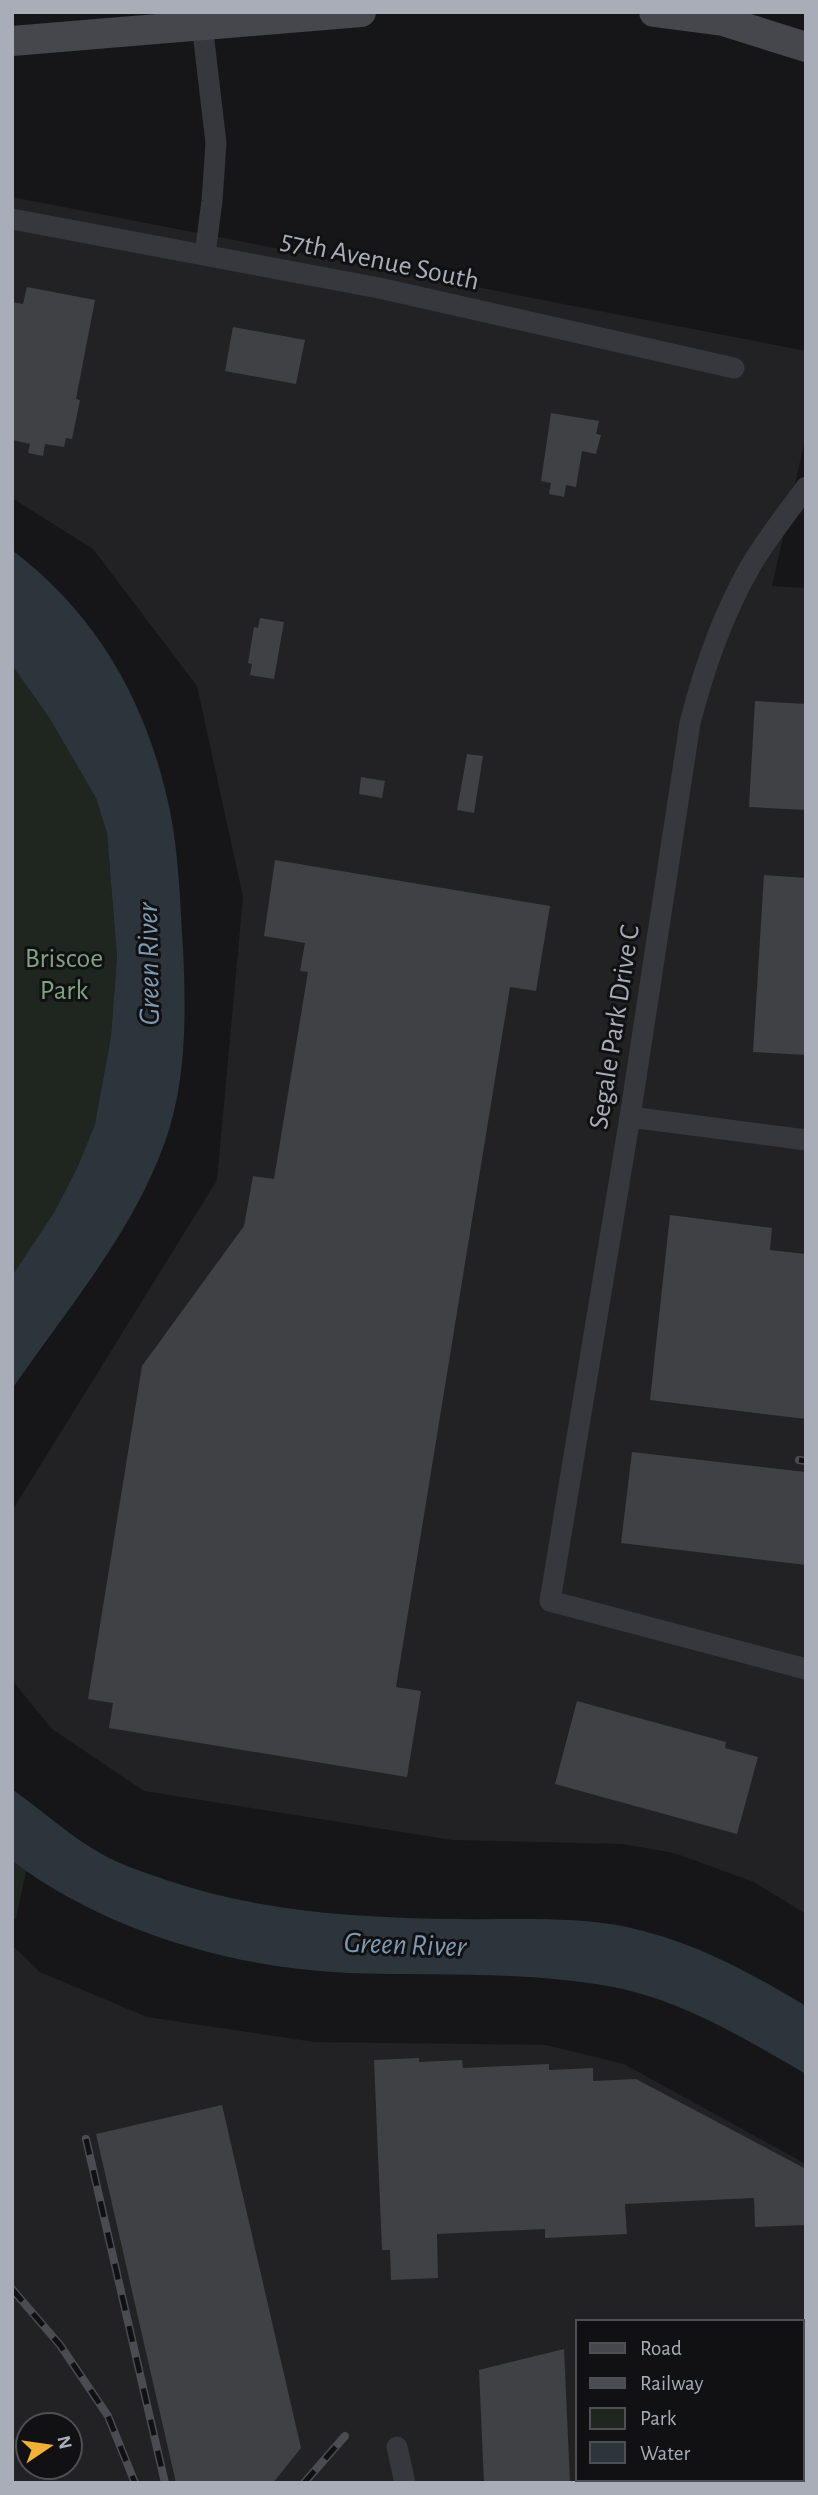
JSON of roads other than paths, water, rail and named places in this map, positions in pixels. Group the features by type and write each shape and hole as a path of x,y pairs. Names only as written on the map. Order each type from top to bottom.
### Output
{"main road":[{"path":"13,39 361,12"},
{"path":"654,12 723,21 806,47"}],"street":[{"path":"202,24 216,143 205,254"},
{"name":"57th Avenue South","path":"12,219 379,288 734,368"},
{"name":"Segale Park Drive C","path":"806,487 751,565 733,600 703,671 690,723 630,1117 550,1601 806,1669"},
{"path":"630,1117 806,1140"},
{"path":"397,2447 405,2483"}],"water":[{"name":"Green River","path":"12,550 43,576 94,634 133,699 148,735 170,811 175,845 185,997 178,1095 165,1142 151,1176 97,1270 12,1389 12,1276 55,1211 95,1124 111,1036 117,957 107,833 96,798 50,719 12,665"},
{"name":"Green River","path":"12,1789 107,1857 202,1891 274,1906 347,1915 585,1921 627,1927 675,1940 742,1970 806,2006 806,2074 711,2021 661,2000 608,1986 512,1976 305,1970 216,1954 173,1942 89,1908 12,1861"}],"railway":[{"path":"799,1460 806,1461"},
{"path":"86,2139 165,2483"},
{"path":"12,2289 60,2345 108,2416 135,2483"},
{"path":"304,2483 345,2436"}],"park label":[{"name":"Briscoe Park","path":"64,975"}]}
